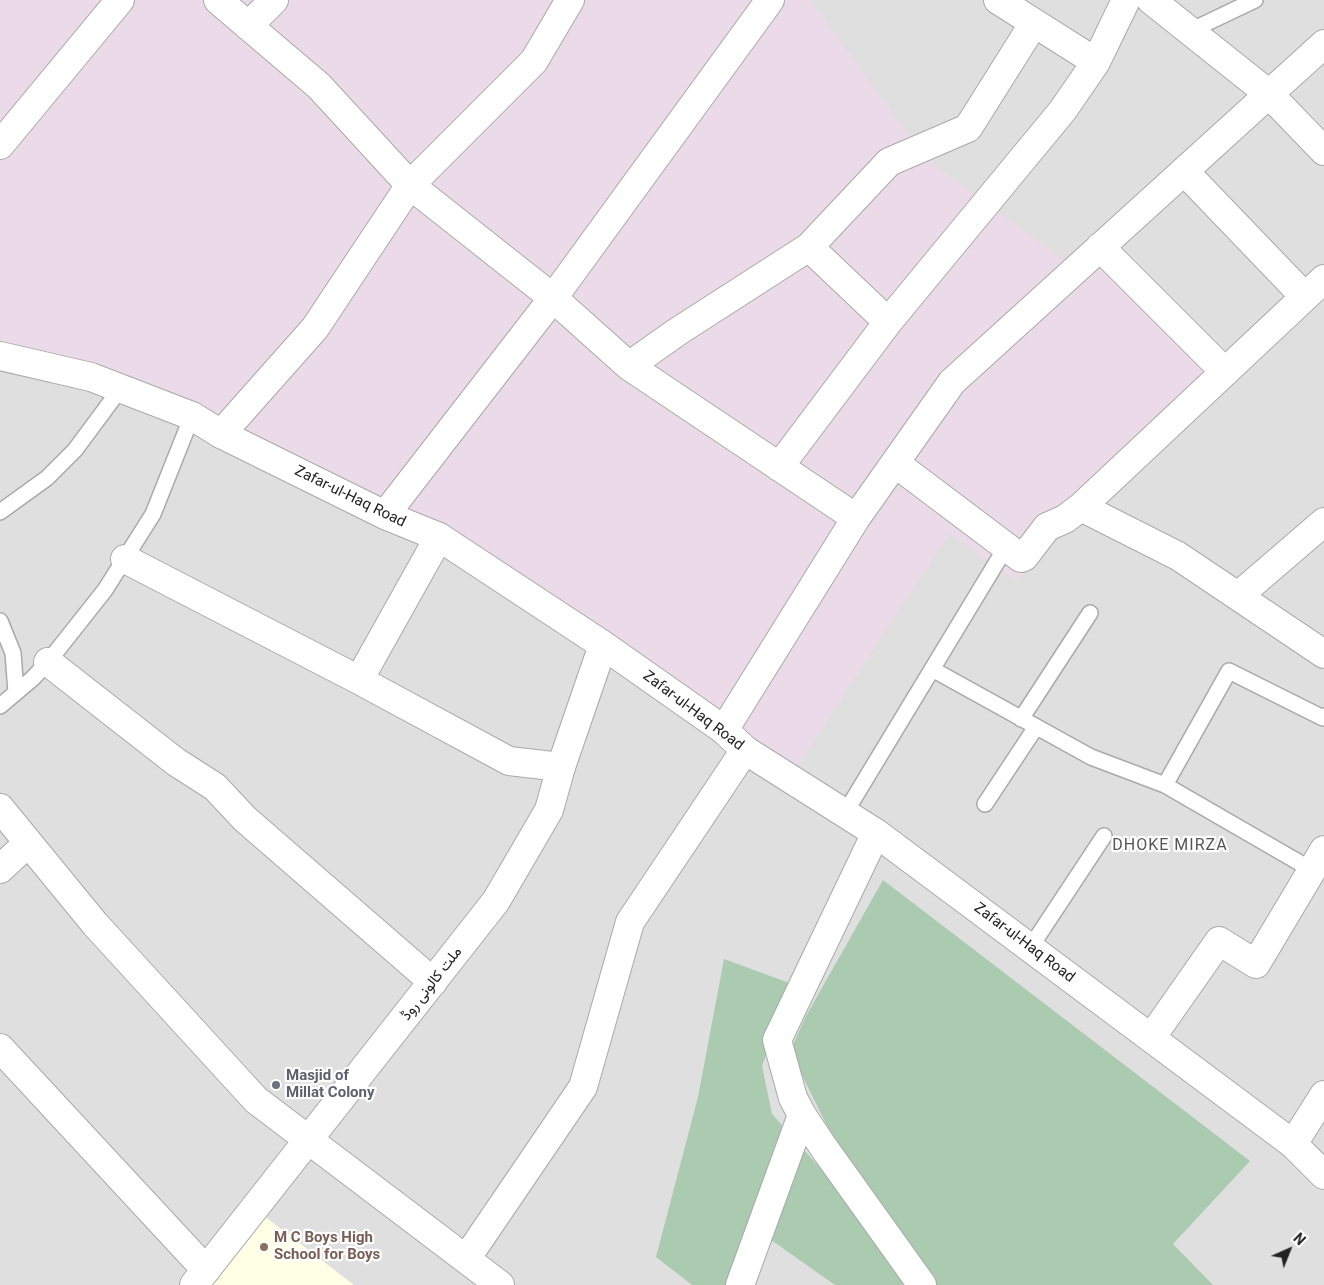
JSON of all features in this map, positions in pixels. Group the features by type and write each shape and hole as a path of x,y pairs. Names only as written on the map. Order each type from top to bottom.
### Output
{"street":[{"path":"0,144 120,0"},
{"path":"218,0 319,86 410,185 553,298 629,366 856,518"},
{"path":"248,26 274,0"},
{"path":"221,434 315,328 410,185 534,62 570,0"},
{"path":"384,515 553,298 770,0"},
{"path":"998,0 1096,62"},
{"path":"779,467 888,322 1063,110 1096,62 1126,0"},
{"path":"1151,0 1269,94 1324,151"},
{"path":"629,366 809,247 889,162 968,128 1034,23"},
{"path":"724,730 856,518 952,382 1324,44"},
{"path":"895,463 1020,558 1024,557 1047,527 1065,519 1081,507 1314,288 1184,171"},
{"path":"809,247 888,322"},
{"path":"1100,247 1225,372"},
{"name":"Zafar-ul-Haq Road","path":"0,356 91,377 192,416 221,434 384,515 439,538 603,645 724,730 745,750 876,833 1292,1144 1324,1176"},
{"path":"1081,507 1178,556 1324,654"},
{"path":"1238,596 1324,522"},
{"path":"359,680 439,538"},
{"path":"125,559 359,680 509,761 561,767"},
{"name":"ملت کالونی روڈ","path":"200,1278 496,901 549,810 561,767 603,645"},
{"path":"48,662 176,762 215,786 245,819 433,982"},
{"path":"466,1259 583,1087 630,922 745,750"},
{"path":"0,808 95,924 256,1100 500,1285"},
{"path":"876,833 777,1040 793,1098 802,1115 922,1285"},
{"path":"0,869 28,842"},
{"path":"1151,1038 1219,941 1256,964 1318,860"},
{"path":"0,1048 200,1278"},
{"path":"1292,1144 1324,1094"},
{"path":"740,1285 802,1115"}],"lane":[{"path":"1190,31 1255,0"},
{"path":"0,512 47,478 75,450 121,388"},
{"path":"0,706 48,662 105,590 153,514 192,416"},
{"path":"845,813 1006,546"},
{"path":"1021,719 1090,613"},
{"path":"0,621 13,653 16,692"},
{"path":"932,669 1090,758 1165,785 1318,860"},
{"path":"1165,785 1229,671 1323,718 1324,716"},
{"path":"985,804 1036,727"},
{"path":"1030,948 1104,836"}],"shaded area":[{"path":"0,0 1324,0 1324,1285 0,1285"},
{"path":"0,0 810,0 926,159 1064,260 1107,261 1217,366 1016,581 949,533 797,767 581,618 151,390 0,363"},
{"path":"883,880 1250,1161 1173,1244 1213,1285 937,1285 843,1158 790,1051 806,1016"},
{"path":"724,959 792,984 762,1066 772,1114 889,1246 903,1285 835,1285 774,1242 753,1232 729,1285 692,1285 656,1257 698,1097"},
{"name":"M C Boys High School for Boys","path":"255,1209 354,1285 194,1285"}],"place":[{"name":"Masjid of Millat Colony","path":"276,1085"},
{"name":"M C Boys High School for Boys","path":"264,1247"}],"district":[{"name":"DHOKE MIRZA","path":"1170,846"}]}
